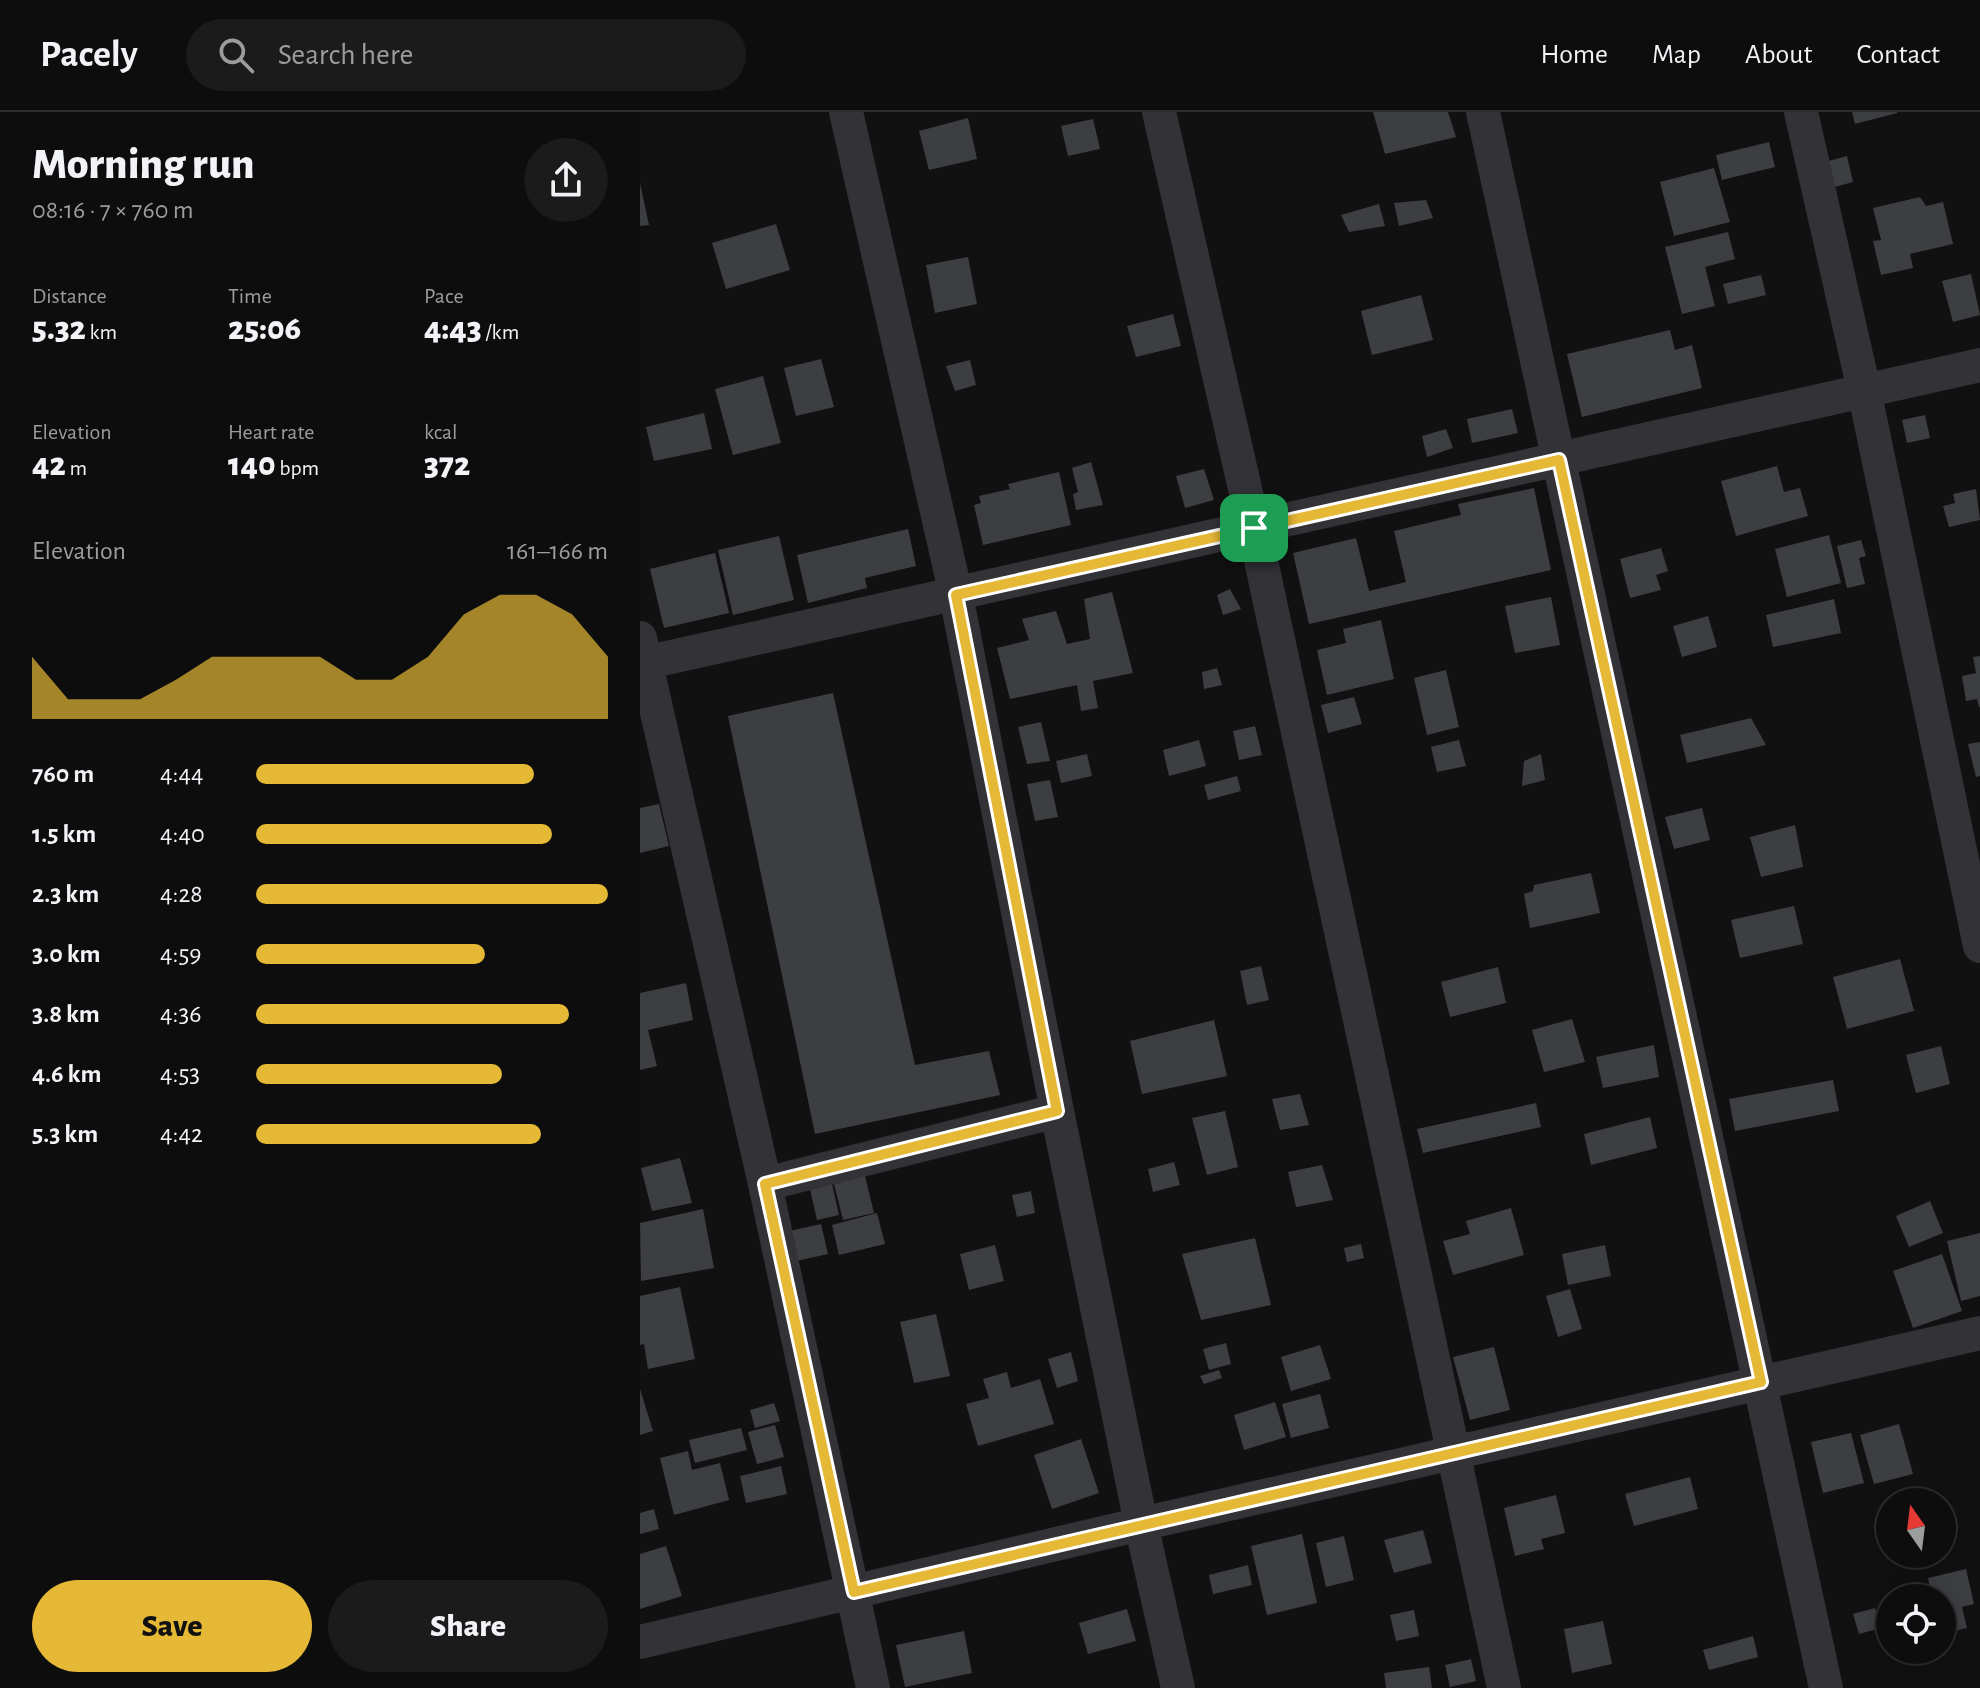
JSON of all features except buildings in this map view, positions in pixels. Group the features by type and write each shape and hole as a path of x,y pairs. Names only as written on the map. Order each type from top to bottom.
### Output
{"street":[{"path":"846,112 956,595 1057,1111 1141,1524 1178,1688"},
{"path":"1159,112 1254,528 1504,1688"},
{"path":"1483,112 1826,1688"},
{"path":"1801,112 1864,390 1980,946"},
{"path":"873,1688 765,1184 642,655 956,595 1980,365"},
{"path":"765,1184 1057,1111"},
{"path":"640,1642 1141,1524 1980,1333"}],"route":[{"path":"1559,460 1761,1382 854,1592 765,1184 1057,1111 956,595 1254,528 1559,460"}]}
